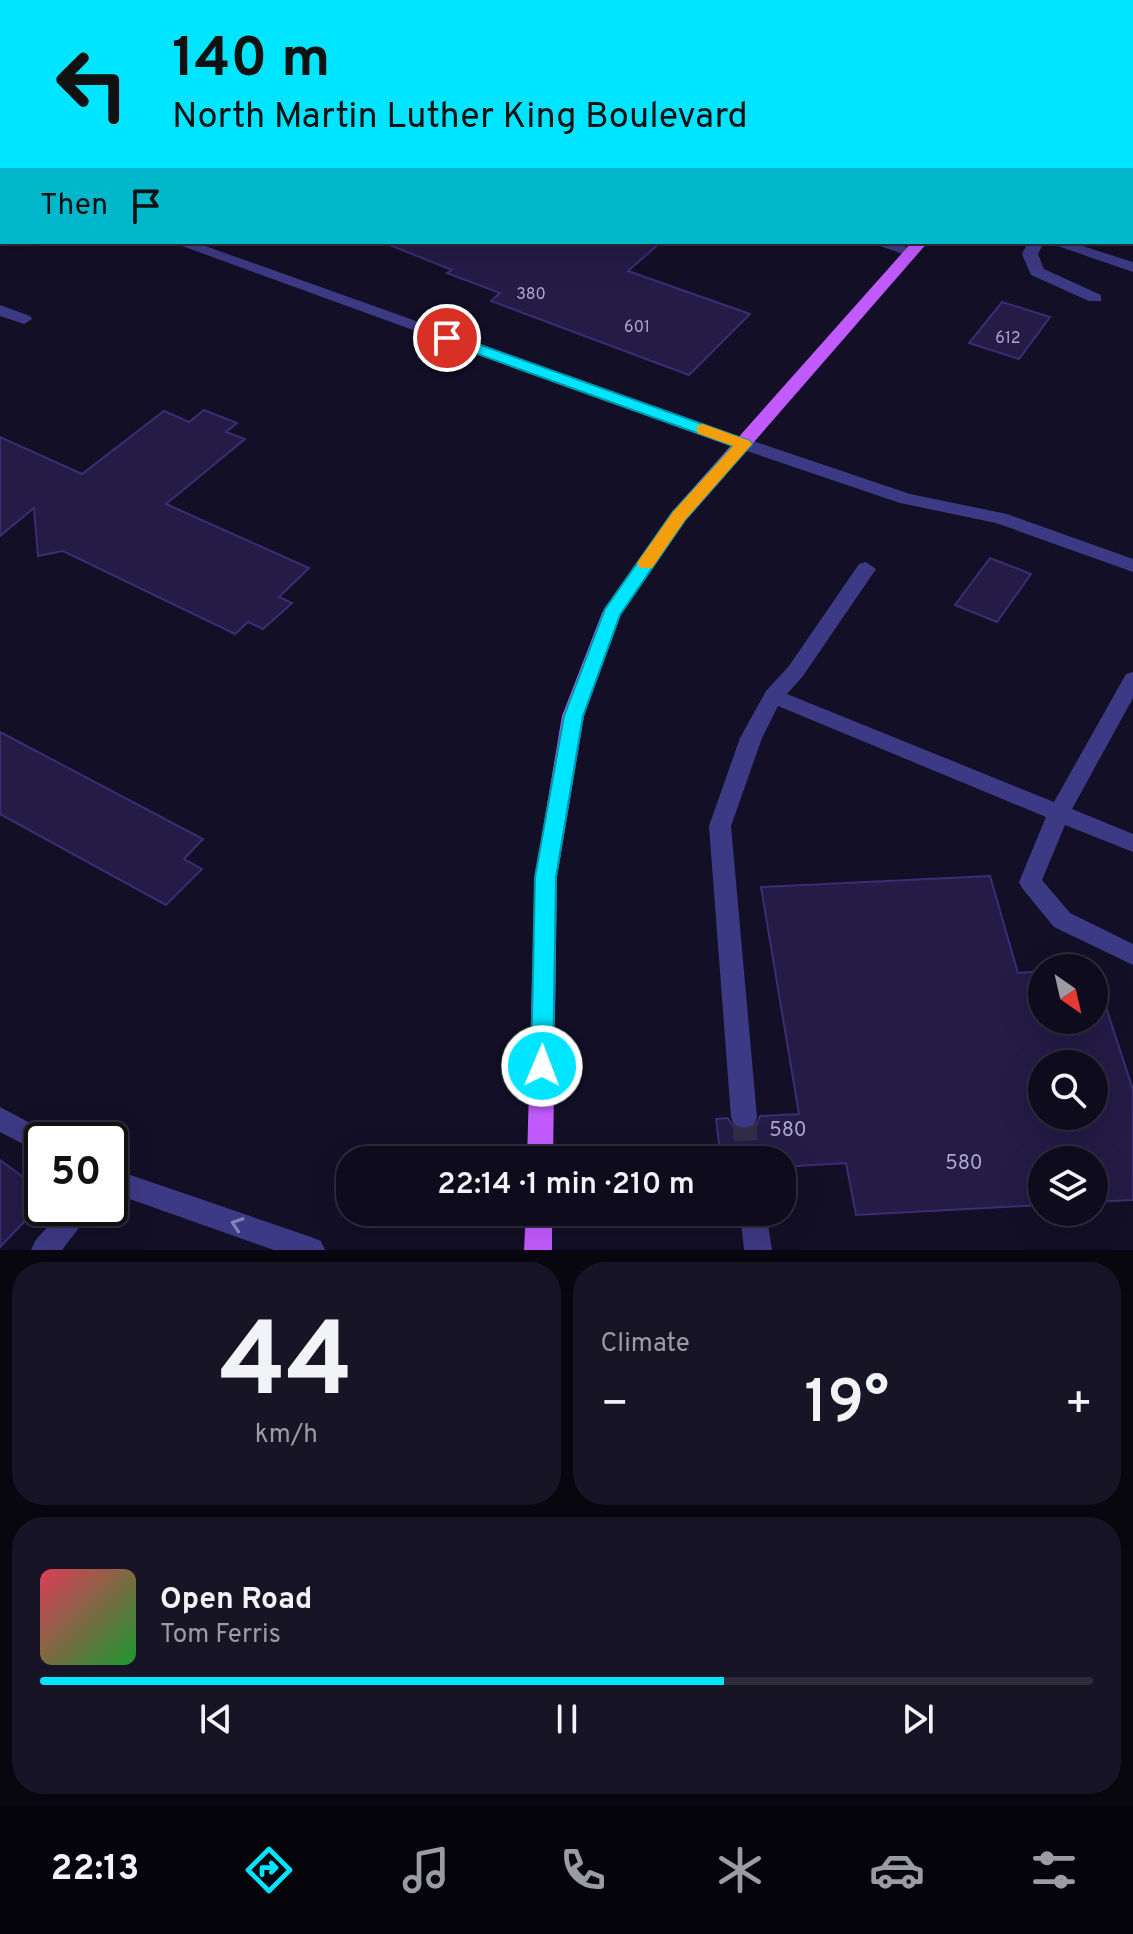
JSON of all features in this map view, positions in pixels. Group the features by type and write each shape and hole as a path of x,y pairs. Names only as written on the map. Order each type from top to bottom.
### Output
{"main road":[{"path":"540,1146 546,877 573,716 612,613 679,516 915,247"},
{"path":"538,1250 539,1226"}],"street":[{"path":"185,244 744,444 907,499 1000,518 1133,566"},
{"path":"892,244 915,247"},
{"path":"1035,244 1030,254 1037,272 1095,298"},
{"path":"1060,244 1133,267"},
{"path":"0,310 24,319"},
{"path":"744,1117 720,826 751,738 773,696 796,671 866,569"},
{"path":"1133,679 1059,813 1030,882 1062,920 1133,955"},
{"path":"773,696 1133,843"},
{"path":"0,1119 24,1132"},
{"path":"128,1186 311,1250"},
{"path":"45,1250 66,1226"},
{"path":"755,1226 758,1250"}],"building":[{"path":"387,244 659,244 628,271 750,314 689,375 491,301 500,293 447,273 452,270"},
{"path":"1002,302 1050,317 1019,359 969,343"},
{"path":"204,410 237,423 226,432 245,439 166,504 309,568 279,597 292,603 263,629 248,622 235,634 63,551 38,556 34,508 0,536 0,437 82,474 164,411 189,422"},
{"path":"990,558 1031,574 997,622 955,605"},
{"path":"0,732 203,839 184,859 202,869 166,905 0,814"},
{"path":"990,876 1018,973 1028,972 1028,1034 1108,1034 1108,1013 1133,1090 1133,1200 1108,1201 1108,1146 1028,1146 1028,1206 856,1215 846,1163 796,1166 796,1146 719,1146 716,1119 728,1118 734,1128 745,1131 756,1126 760,1116 799,1114 761,887"},
{"path":"0,1160 24,1178 24,1222 0,1247"}],"tunnel":[{"path":"744,1117 746,1146"}],"slow traffic":[{"path":"646,563 679,516 744,444 703,429"}],"route":[{"path":"447,338 744,444 679,516 612,613 573,716 546,877 542,1066"}]}
